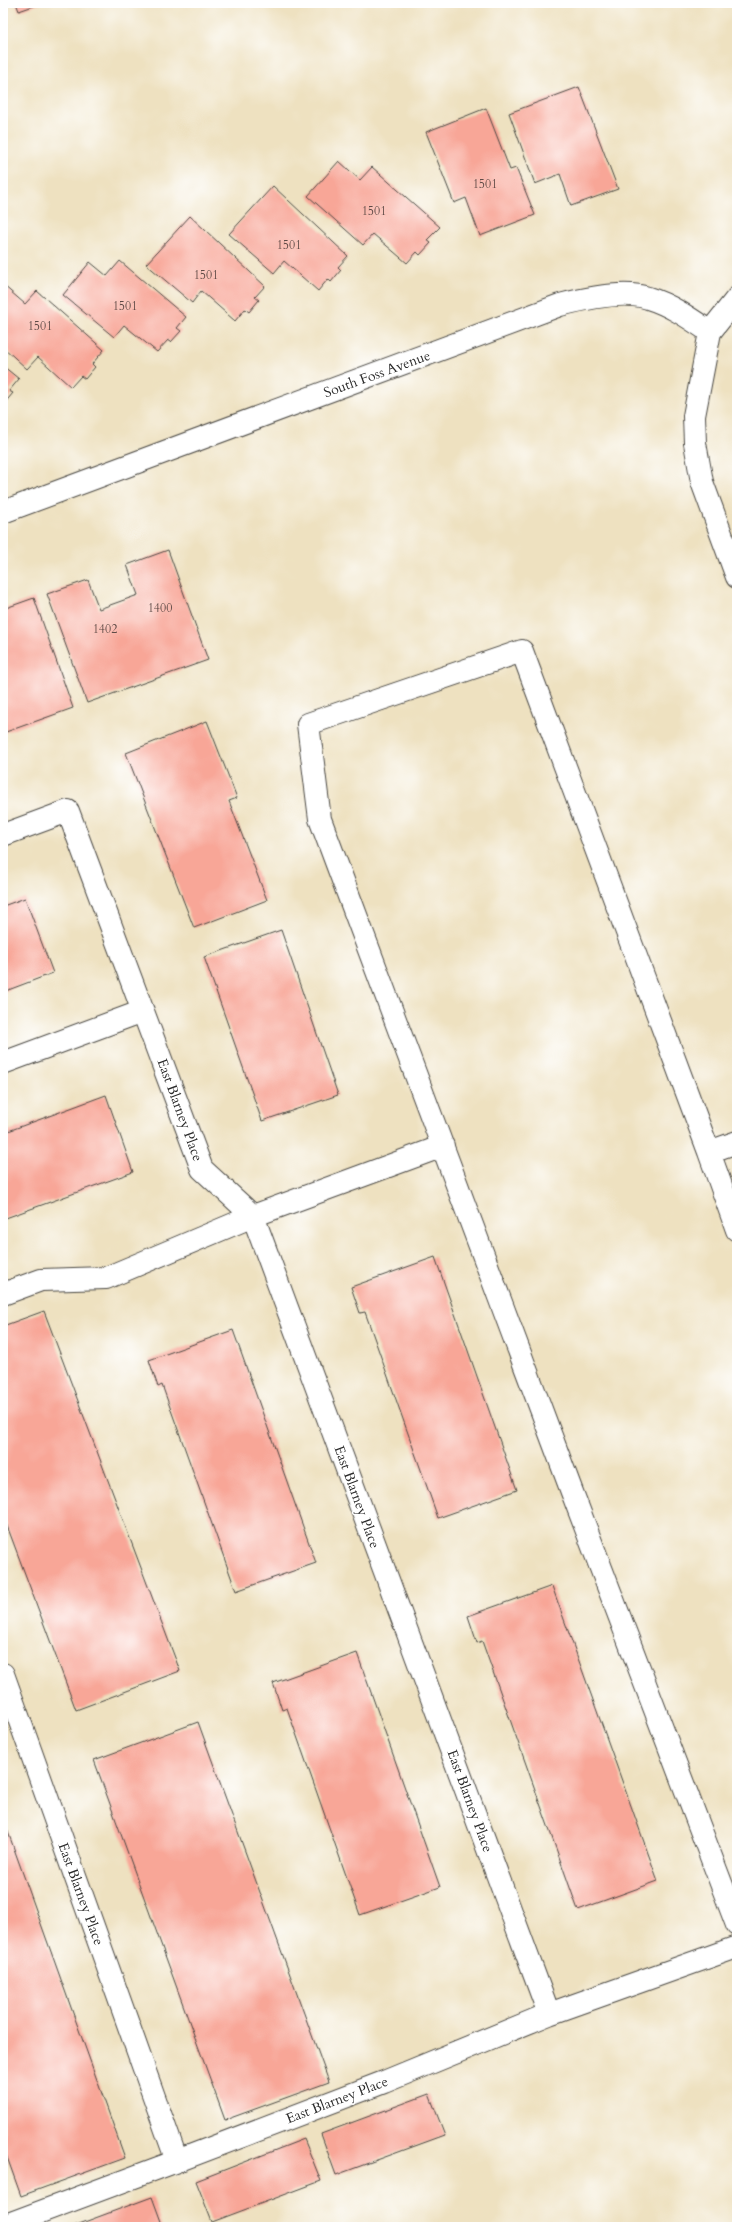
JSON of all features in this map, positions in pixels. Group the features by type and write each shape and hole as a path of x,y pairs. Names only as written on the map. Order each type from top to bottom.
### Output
{"street":[{"name":"South Foss Avenue","path":"3,512 560,305 583,299 621,296 647,297 679,312 710,332"},
{"path":"737,298 710,332 698,387 694,416 695,443 702,482 737,577"},
{"path":"737,1230 522,651 308,724 320,819 737,1925"},
{"name":"East Blarney Place","path":"3,835 68,811 202,1170 253,1216 549,2014 384,2082 177,2161 3,1674"},
{"path":"3,1062 143,1011"},
{"path":"709,1152 737,1142"},
{"path":"3,1294 41,1280 106,1278 253,1216 443,1146"},
{"path":"549,2014 737,1947"},
{"path":"3,2226 177,2161"}],"building":[{"path":"16,3 42,3 19,11"},
{"path":"579,87 618,189 571,206 560,174 535,184 509,113"},
{"path":"486,108 510,170 516,168 535,215 480,236 466,198 454,203 426,132"},
{"path":"339,161 360,180 372,167 440,227 427,240 431,243 420,255 417,252 407,263 373,234 363,245 308,196"},
{"path":"273,186 348,256 338,267 341,270 331,282 328,279 318,291 284,261 274,273 229,234"},
{"path":"190,216 265,286 255,297 259,300 249,312 245,309 235,321 201,291 192,303 146,264"},
{"path":"120,261 186,317 177,328 181,331 171,342 168,340 157,352 124,325 114,337 63,295 90,262 107,276"},
{"path":"3,285 25,304 37,291 104,350 92,364 95,367 85,379 81,376 71,387 38,357 27,369 3,347"},
{"path":"3,366 19,379 9,391 13,393 3,405"},
{"path":"168,550 208,660 87,703 47,594 88,580 99,609 138,595 127,565"},
{"path":"34,598 73,708 3,733 3,609"},
{"path":"207,721 237,798 229,801 267,900 194,928 126,753"},
{"path":"25,898 53,973 3,992 3,906"},
{"path":"281,930 338,1095 262,1121 204,957"},
{"path":"106,1095 133,1172 3,1219 3,1133"},
{"path":"435,1257 517,1490 438,1518 365,1312 360,1313 351,1287"},
{"path":"44,1311 180,1671 76,1710 3,1515 3,1326"},
{"path":"233,1330 316,1563 236,1591 162,1385 158,1387 149,1360"},
{"path":"552,1586 658,1881 578,1910 482,1641 477,1643 468,1616"},
{"path":"357,1653 440,1887 360,1915 287,1708 282,1710 273,1683"},
{"path":"198,1722 329,2082 225,2120 94,1760"},
{"path":"3,1818 125,2158 21,2196 3,2146"},
{"path":"429,2094 445,2135 336,2175 321,2134"},
{"path":"304,2139 321,2181 212,2222 196,2181"},
{"path":"152,2197 163,2227 71,2227"}]}
